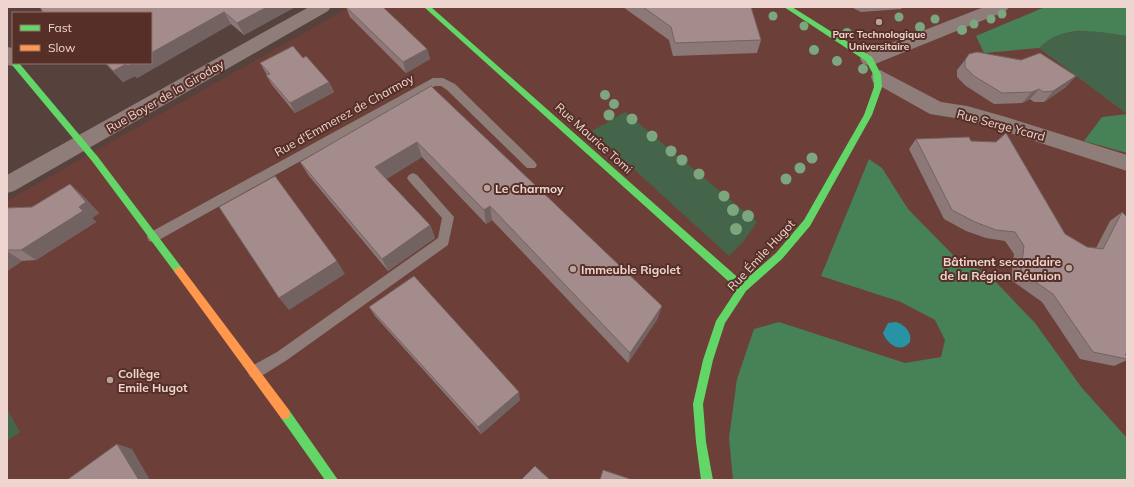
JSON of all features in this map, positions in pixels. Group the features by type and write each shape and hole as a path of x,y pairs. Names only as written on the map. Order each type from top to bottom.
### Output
{"street":[{"name":"Rue Boyer de la Giroday","path":"7,185 82,144 322,7"},
{"name":"Rue Maurice Tomi","path":"427,7 743,288"},
{"path":"787,7 869,59 876,67 880,77"},
{"path":"869,59 1000,7"},
{"path":"17,64 82,144 153,237 255,372 332,480"},
{"name":"Rue Émile Hugot","path":"707,480 701,442 698,404 708,360 721,321 743,288 779,256 807,223 868,115 876,97 880,77"},
{"name":"Rue Serge Ycard","path":"880,77 937,109 967,114 1006,124 1127,163"}],"lane":[{"name":"Rue d'Emmerez de Charmoy","path":"153,237 433,82 443,82 451,87 531,165"},
{"path":"255,372 282,356 444,242 448,217 413,178"}],"shaded area":[{"path":"350,7 1127,7 1127,480 7,480 7,201"}],"green space":[{"path":"1045,7 1127,7 1127,36 1092,31 1069,32 1049,40 1039,48 984,53 976,36"},
{"path":"1092,31 1127,36 1127,114 1039,48 1045,42 1057,35 1070,32"},
{"path":"625,112 757,222 743,242 729,256 592,131"},
{"path":"1127,114 1127,153 1084,141 1102,117"},
{"path":"869,159 882,168 908,209 953,255 989,275 1035,323 1082,388 1127,438 1127,480 733,480 729,438 737,379 754,329 779,322 905,363 941,357 945,340 935,320 901,302 821,276"},
{"path":"7,409 20,432 7,441"}],"water":[{"path":"896,322 905,327 909,332 910,342 906,346 894,346 888,341 883,333 888,323"}],"building":[{"path":"40,7 267,7 237,23 224,12 152,52 152,12 42,12"},
{"path":"346,7 383,7 427,49 403,62"},
{"path":"643,7 751,7 761,40 675,43 671,27"},
{"path":"293,46 303,58 306,56 329,82 290,103 266,75 270,74 260,63"},
{"path":"977,52 1021,60 1040,53 1076,76 1053,91 1043,92 1039,89 1032,92 1002,93 974,76 965,67 965,60 969,54"},
{"path":"107,64 126,64 113,71"},
{"path":"431,86 662,306 630,353 490,206 484,210 417,142 375,167 430,225 382,259 300,162"},
{"name":"Bâtiment secondaire de la Région Réunion","path":"1006,133 1065,234 1087,247 1103,249 1122,212 1127,217 1127,354 1125,354 1127,359 1093,352 1053,294 1021,272 1024,246 1015,232 996,230 975,222 952,210 916,139 969,137 971,141 996,142"},
{"path":"275,176 337,261 279,298 219,207"},
{"path":"70,184 86,202 79,207 83,211 21,250 7,250 7,208 32,207"},
{"path":"414,276 519,392 478,427 369,307"},
{"path":"117,444 139,480 67,480"},
{"path":"535,466 550,480 521,480"},
{"path":"603,470 633,480 600,480"}],"traffic: fast":[{"path":"427,7 743,288"},
{"path":"707,480 701,442 698,404 708,360 721,321 743,288 779,256 807,223 868,115 878,87 877,74 869,59 787,7"},
{"path":"16,64 95,159 179,271"},
{"path":"285,414 332,480"}],"traffic: slow":[{"path":"179,271 285,414"}],"place":[{"name":"Parc Technologique Universitaire","path":"879,22"},
{"name":"Le Charmoy","path":"487,188"},
{"name":"Bâtiment secondaire de la Région Réunion","path":"1069,268"},
{"name":"Immeuble Rigolet","path":"573,269"},
{"name":"Collège Emile Hugot","path":"110,380"}]}
